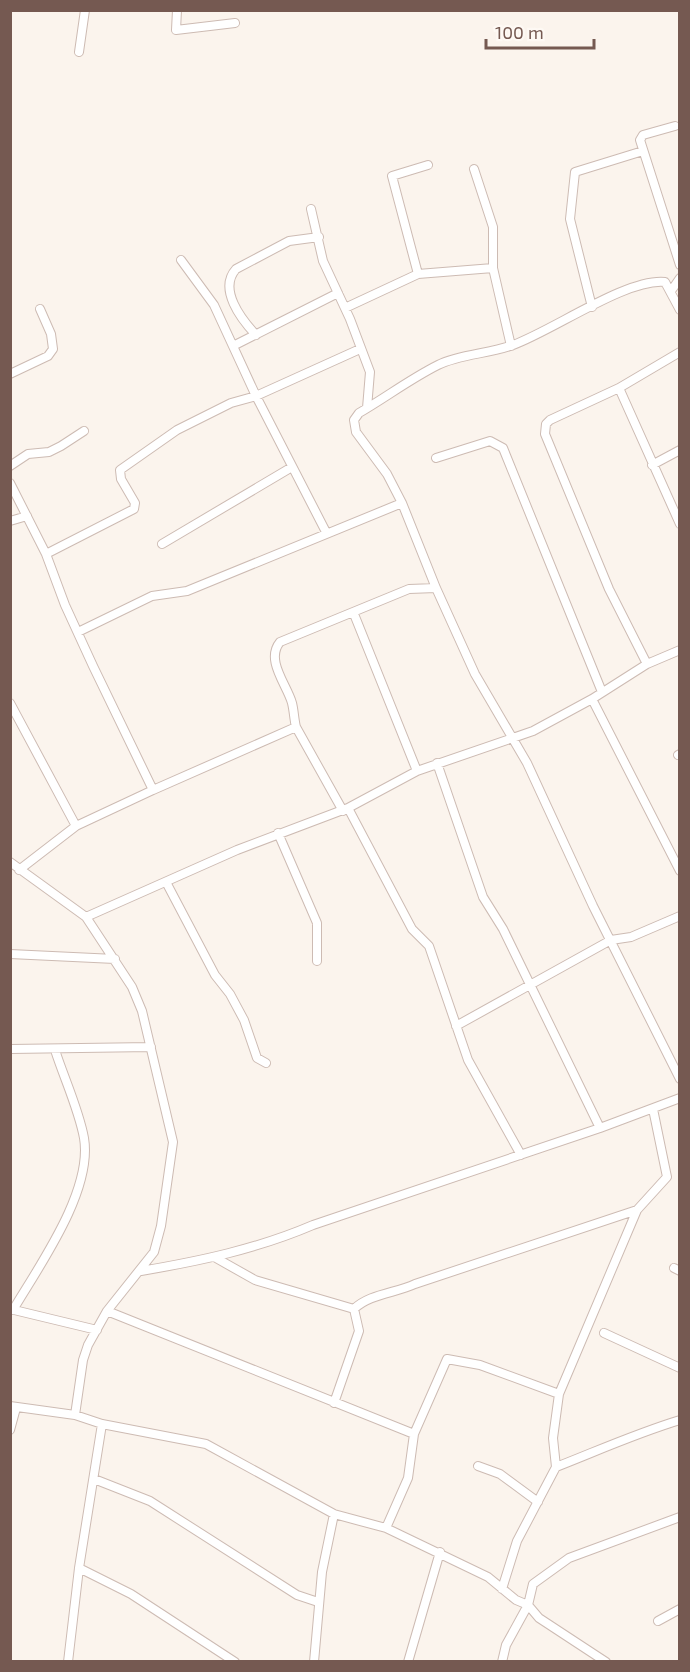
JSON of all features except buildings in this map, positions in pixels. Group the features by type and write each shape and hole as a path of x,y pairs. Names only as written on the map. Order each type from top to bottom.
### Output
{"street":[{"path":"79,52 85,10"},
{"path":"177,10 176,30 235,23"},
{"path":"675,126 643,135 640,140 680,265"},
{"path":"592,307 570,219 575,172 643,151"},
{"path":"418,274 392,176 428,165"},
{"path":"474,169 493,226 493,268 511,346"},
{"path":"311,210 323,261 345,308 370,372 367,408"},
{"path":"256,335 234,304 229,288 231,275 236,268 289,241 319,237"},
{"path":"181,260 214,305 256,396 326,532"},
{"path":"345,308 418,274 493,268"},
{"path":"671,291 680,278"},
{"path":"680,310 665,282 653,281 633,285 511,346 439,364 367,408 354,420 356,432 387,474 402,503 436,588 475,674 503,727 514,738 680,1079"},
{"path":"233,346 338,293"},
{"path":"10,374 48,356 53,349 51,334 40,309"},
{"path":"46,554 134,509 135,503 121,479 120,470 177,430 231,403 256,396 360,350"},
{"path":"647,664 609,589 545,434 546,424 550,420 619,388 680,352"},
{"path":"619,388 680,524"},
{"path":"10,466 28,454 49,452 84,431"},
{"path":"436,458 490,441 503,448 602,692"},
{"path":"652,465 680,450"},
{"path":"162,544 292,467"},
{"path":"10,483 46,554 78,632 153,790"},
{"path":"78,632 152,596 187,591 326,532 402,503"},
{"path":"10,521 27,516"},
{"path":"436,588 409,590 354,614 295,635 280,642 275,648 274,660 292,703 296,727 345,809 411,929 429,946 468,1060 521,1155"},
{"path":"354,614 417,771"},
{"path":"86,917 278,833 345,809 417,771 514,738 592,699 647,664 680,650"},
{"path":"592,699 677,858 680,870"},
{"path":"10,703 76,826"},
{"path":"19,870 76,826 296,727"},
{"path":"437,763 483,897 503,929 600,1128"},
{"path":"278,833 317,923 317,961"},
{"path":"10,862 19,870 34,877 86,917 132,987 142,1011 173,1142 161,1226 154,1252 107,1311 97,1330 83,1360 75,1415"},
{"path":"166,882 215,975 230,994 244,1020 257,1058 266,1063"},
{"path":"456,1026 611,940 631,937 680,916"},
{"path":"10,954 115,959"},
{"path":"10,1049 151,1047"},
{"path":"55,1050 84,1138 84,1162 69,1215 12,1310 97,1330"},
{"path":"141,1271 216,1258 278,1240 313,1225 600,1128 680,1098"},
{"path":"502,1589 517,1541 555,1467 553,1438 559,1394 637,1210 667,1177 653,1109"},
{"path":"354,1309 360,1303 399,1292 415,1284 637,1210"},
{"path":"216,1258 255,1280 354,1309"},
{"path":"334,1403 359,1331 354,1309"},
{"path":"107,1311 414,1434"},
{"path":"604,1333 680,1368"},
{"path":"386,1528 408,1478 414,1434 447,1359 480,1365 559,1394"},
{"path":"10,1430 13,1407 75,1415 102,1424 206,1444 334,1514 386,1528 488,1577 516,1600 528,1605 539,1618 597,1659 606,1662"},
{"path":"555,1467 597,1451 629,1435 680,1420"},
{"path":"70,1660 79,1568 102,1424"},
{"path":"478,1466 500,1474 538,1502"},
{"path":"94,1479 150,1501 297,1595 318,1602"},
{"path":"314,1662 318,1602 334,1514"},
{"path":"502,1662 506,1645 528,1605 534,1584 569,1558 680,1517"},
{"path":"408,1662 440,1552"},
{"path":"79,1568 131,1594 235,1662"},
{"path":"658,1621 680,1609"}]}
